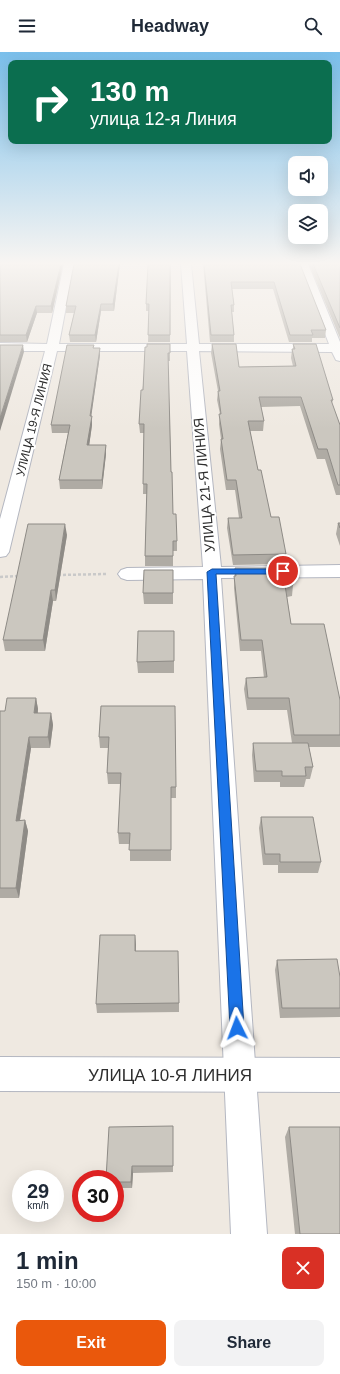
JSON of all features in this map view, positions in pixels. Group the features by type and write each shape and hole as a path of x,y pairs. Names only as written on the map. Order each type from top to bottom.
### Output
{"street":[{"name":"УЛИЦА 19-Я ЛИНИЯ","path":"0,552 58,319"},
{"name":"УЛИЦА 21-Я ЛИНИЯ","path":"191,319 212,572 249,1234"},
{"path":"0,347 193,348 339,351 326,319"},
{"path":"127,574 340,570"},
{"name":"УЛИЦА 10-Я ЛИНИЯ","path":"0,1074 240,1076 340,1075"}],"path":[{"path":"56,575 127,574"},
{"path":"0,577 24,576"}],"building":[{"path":"0,319 31,319 26,335 0,335"},
{"path":"73,319 98,319 95,335 69,335"},
{"path":"149,319 170,319 170,335 148,335"},
{"path":"209,319 232,319 234,335 211,335"},
{"path":"285,319 322,319 326,330 311,330 313,335 290,335"},
{"path":"336,319 340,319 340,328"},
{"path":"147,344 170,344 170,353 168,353 171,472 173,514 176,514 177,541 173,541 173,556 145,556 147,484 143,484 144,424 139,424 141,390 143,390 145,347 147,347"},
{"path":"212,344 236,344 239,367 296,366 292,349 295,349 293,344 316,344 333,400 331,400 340,425 340,485 338,485 327,449 318,449 301,397 259,397 264,421 248,421 258,470 261,470 271,517 279,517 286,554 233,555 228,518 242,518 236,480 227,480 219,414 221,414 218,391 220,391"},
{"path":"0,345 23,345 0,418"},
{"path":"67,345 94,345 93,348 100,348 87,445 106,445 102,480 59,480 70,425 51,425"},
{"path":"28,524 65,524 55,590 51,590 43,640 3,640"},
{"path":"235,568 290,568 293,585 285,585 291,624 324,624 340,700 340,735 294,735 289,698 248,698 246,678 267,677 262,640 241,640 234,576 236,576"},
{"path":"144,570 173,570 173,593 143,593"},
{"path":"138,631 174,631 174,661 137,662"},
{"path":"7,698 36,698 34,713 51,713 48,737 29,737 16,821 25,820 16,888 0,888 0,711 5,711"},
{"path":"101,706 175,706 176,787 171,787 171,850 129,850 130,833 118,833 121,773 107,773 109,737 99,737"},
{"path":"253,743 308,743 313,767 305,767 306,776 282,776 282,771 256,771"},
{"path":"261,817 313,817 321,862 280,862 280,854 265,854"},
{"path":"100,935 135,935 135,951 178,951 179,1003 96,1004"},
{"path":"337,959 340,977 340,1008 282,1008 277,960"},
{"path":"173,1126 173,1166 132,1166 131,1182 124,1182 124,1170 107,1170 109,1127"},
{"path":"289,1127 340,1127 340,1234 300,1234"}],"route":[{"path":"237,1028 212,572 283,571"}]}
